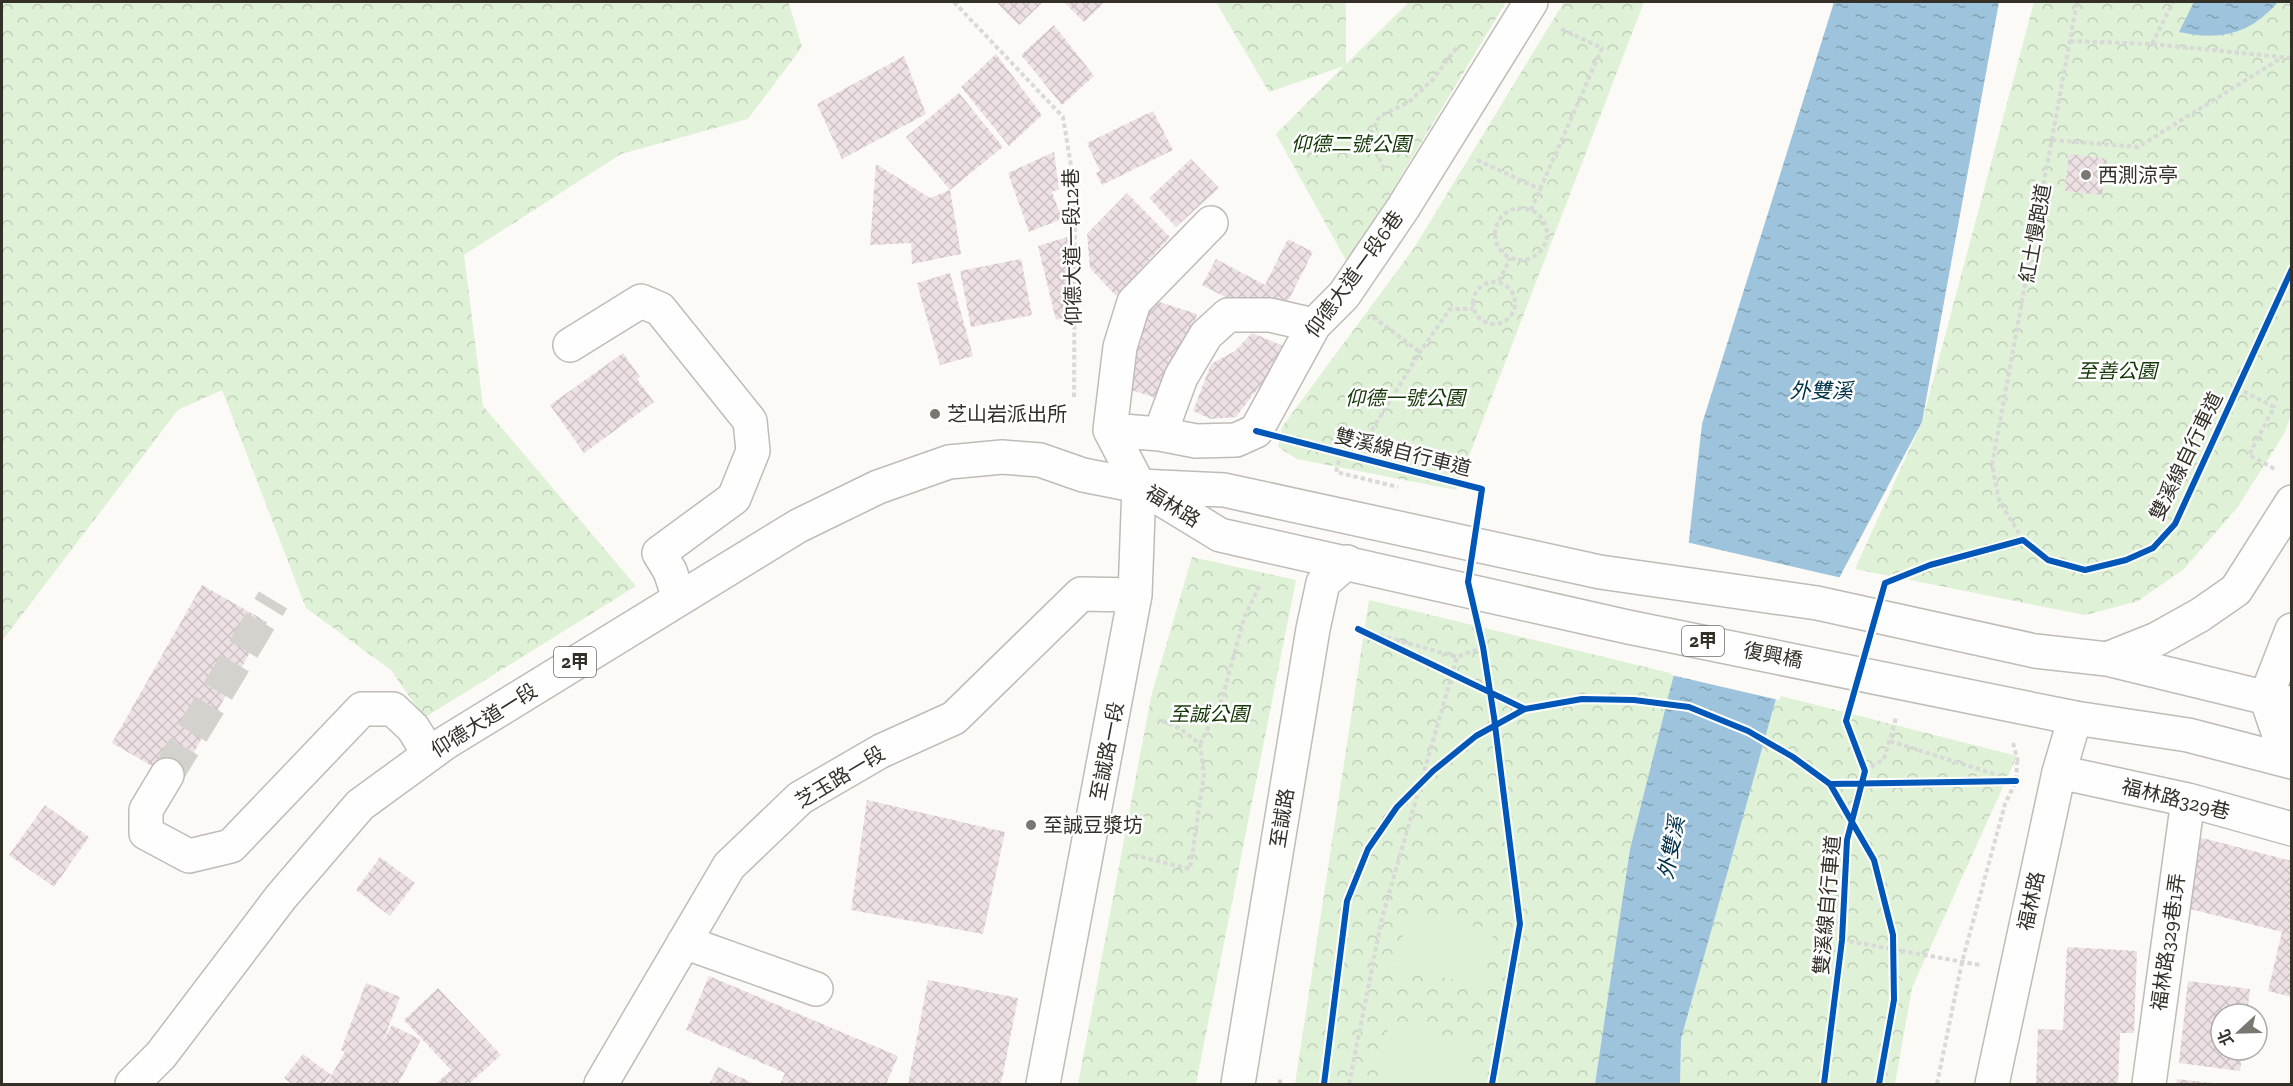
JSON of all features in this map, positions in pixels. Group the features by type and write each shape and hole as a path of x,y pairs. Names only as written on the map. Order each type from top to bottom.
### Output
{"main road":[{"name":"仰德大道一段6巷","path":"1110,430 1160,434 1196,441 1236,440 1256,431 1314,325 1344,295 1542,13"},
{"path":"1139,486 1110,430 1120,347 1134,302 1211,224"},
{"path":"570,345 641,301 660,309 750,421 753,451 734,498 658,553 670,572 679,598"},
{"path":"1160,434 1181,376 1206,335 1228,315 1270,315 1314,325"},
{"name":"仰德大道一段","path":"132,1084 161,1055 281,897 360,805 429,754 798,526 878,487 949,462 1002,457 1040,460 1083,475 1139,486"},
{"name":"福林路","path":"1139,486 1224,490 1600,572 1817,603 2036,651 2108,659"},
{"name":"福林路","path":"1139,486 1220,535 1347,562 1382,572"},
{"name":"至誠路一段","path":"1044,1084 1135,595 1139,486"},
{"path":"2108,659 2157,639 2200,615 2236,590 2292,502"},
{"name":"至誠路","path":"1238,1084 1323,583 1347,562"},
{"name":"復興橋","path":"1382,572 1628,627 2075,718"},
{"name":"芝玉路一段","path":"601,1084 729,866 800,798 881,751 954,718 1081,594 1135,595"},
{"path":"2290,761 2279,701 2292,630"},
{"name":"2甲","path":"2108,659 2279,701"},
{"path":"167,775 146,810 146,833 189,856 231,846 362,709 393,709 413,728 429,754"},
{"name":"福林路","path":"1992,1084 2059,772 2075,718"},
{"name":"2甲","path":"2075,718 2188,735 2290,761"},
{"name":"福林路329巷","path":"2059,772 2188,800 2292,829"},
{"name":"福林路329巷1弄","path":"2149,1084 2188,800"},
{"path":"684,942 816,989"}],"path":[{"path":"2152,44 2173,2"},
{"path":"1531,210 1542,190 1602,48 1542,13"},
{"path":"2070,41 2152,44 2292,58"},
{"path":"1377,154 1371,132 1380,116 1409,102 1433,79 1460,42"},
{"path":"2052,140 2138,147 2283,57"},
{"path":"1473,158 1542,190"},
{"path":"1520,208 1531,210 1546,228 1546,239 1542,250 1533,258 1521,260 1510,258 1501,251 1496,241 1495,229 1500,219 1509,211 1520,208"},
{"path":"1499,281 1510,258"},
{"path":"1499,281 1509,287 1515,297 1515,309 1509,318 1500,324 1489,324 1479,319 1473,309 1473,298 1478,287 1488,282 1499,281"},
{"path":"1344,295 1420,352"},
{"path":"1356,456 1420,352 1450,309 1473,309"},
{"path":"2237,388 2274,407 2248,455 2275,469"},
{"path":"1341,453 1336,472 1405,489"},
{"path":"2012,543 2023,540 2031,547"},
{"path":"1134,855 1190,869 1204,774 1200,744 1222,699 1244,618 1266,574"},
{"path":"1358,629 1400,649"},
{"path":"1358,629 1456,657 1483,647"},
{"path":"1480,636 1485,659"},
{"path":"1349,1084 1382,918 1456,657"},
{"path":"1442,669 1462,679"},
{"path":"1865,771 1884,759 1898,711"},
{"path":"1158,719 1181,729 1200,744"},
{"path":"1890,741 2016,781"},
{"path":"1862,761 1865,771 1862,783"},
{"path":"1937,1084 1962,962 2005,804 2016,781 2017,762"},
{"path":"1412,793 1433,771"},
{"path":"1993,781 2016,781"},
{"path":"1842,940 1962,962"},
{"path":"1893,945 1893,956"}],"green space":[{"path":"2,2 792,2 789,4 802,47 748,119 621,154 464,255 483,406 636,586 424,718 391,670 306,608 222,390 178,410 2,641"},
{"name":"仰德二號公園","path":"1216,2 1346,2 1346,64 1409,2 1506,2 1348,264 1276,134 1344,66 1269,92"},
{"name":"仰德一號公園","path":"1564,2 1644,2 1456,490 1297,459 1278,447 1282,427 1414,248"},
{"name":"至善公園","path":"2034,2 2291,2 2291,416 2284,434 2237,508 2184,569 2138,601 2085,615 1855,569 1922,422"},
{"name":"至誠公園","path":"1192,557 1296,580 1196,1084 1078,1084 1151,697"},
{"path":"1369,600 1674,674 1630,849 1595,1084 1295,1084"},
{"path":"1777,695 2017,756 1912,988 1895,1084 1680,1084 1681,1039"},
{"path":"1408,912 1494,931 1482,986 1396,967"},
{"path":"1389,1023 1475,1042 1466,1084 1376,1084"}],"water":[{"name":"外雙溪","path":"1834,2 1999,2 1922,422 1777,695 1681,1039 1680,1084 1595,1084 1630,849 1674,674 1702,424"},
{"path":"2194,2 2278,2 2257,21 2245,28 2208,36 2179,32"}],"pier":[{"path":"1686,542 1842,578 1779,700 1671,675"}],"building":[{"path":"996,2 1043,2 1019,25"},
{"path":"1064,2 1105,2 1084,22"},
{"path":"1054,25 1094,76 1062,105 1021,55"},
{"path":"996,54 1042,115 1009,146 961,87"},
{"path":"904,56 926,114 842,159 817,104"},
{"path":"959,93 1003,147 950,190 906,137"},
{"path":"1153,111 1173,150 1102,185 1096,173 1100,171 1087,143"},
{"path":"1054,152 1059,189 1052,192 1062,219 1029,232 1008,173"},
{"name":"西測涼亭","path":"2069,154 2107,159 2102,195 2065,191"},
{"path":"1191,159 1219,188 1176,227 1149,198"},
{"path":"876,164 930,198 950,190 961,254 912,264 911,243 870,245"},
{"path":"1127,193 1170,237 1116,296 1090,268 1087,234"},
{"path":"1067,237 1073,272 1073,291 1066,317 1056,320 1038,246"},
{"path":"1288,239 1313,252 1284,309 1258,314 1202,285 1216,259 1265,285"},
{"path":"1021,259 1032,315 971,327 960,271"},
{"path":"950,273 973,356 940,365 917,283"},
{"path":"1150,299 1197,314 1169,402 1122,387"},
{"path":"1252,333 1295,351 1269,374 1236,417 1211,419 1193,411 1211,364 1235,351"},
{"path":"623,353 640,377 637,379 654,402 584,453 550,405"},
{"path":"202,585 267,622 178,781 112,743"},
{"path":"867,800 1005,832 983,934 851,910"},
{"path":"45,805 89,837 54,887 9,855"},
{"path":"2191,835 2292,861 2292,997 2268,991 2282,932 2174,905"},
{"path":"380,857 415,883 390,916 356,890"},
{"path":"2067,947 2137,951 2134,1033 2120,1033 2118,1084 2036,1084 2038,1029 2063,1030"},
{"path":"709,976 898,1056 886,1084 780,1084 785,1073 686,1030"},
{"path":"928,980 1018,998 1001,1084 908,1084"},
{"path":"2188,981 2250,989 2248,1002 2209,1002 2209,1062 2241,1062 2240,1071 2179,1063"},
{"path":"366,983 400,997 383,1041 392,1025 421,1040 398,1084 326,1084 345,1052 341,1050"},
{"path":"438,988 501,1055 469,1084 435,1084 451,1070 404,1020"},
{"path":"303,1054 331,1075 324,1084 292,1084 284,1078"},
{"path":"718,1067 755,1084 709,1084"},
{"path":"2177,1079 2213,1083 2213,1084 2176,1084"}],"tunnel":[{"path":"167,775 273,600"}],"cycle path":[{"name":"雙溪線自行車道","path":"1824,1084 1842,940 1847,840 1865,771 1846,721 1885,583 1930,565 2023,540 2048,560 2085,570 2126,560 2153,548 2175,524 2292,269"},
{"name":"雙溪線自行車道","path":"1256,431 1482,489 1468,582 1483,647 1494,717 1520,924 1492,1084"},
{"path":"1358,629 1525,709"},
{"path":"1324,1084 1347,901 1368,849 1397,807 1433,771 1476,736 1525,709 1582,699 1634,700 1689,707 1748,731 1793,757 1830,784 1874,860 1893,935 1894,1000 1879,1084"},
{"path":"1830,784 2016,781"}],"place":[{"name":"西測涼亭","path":"2086,175"},
{"name":"芝山岩派出所","path":"935,414"},
{"name":"至誠豆漿坊","path":"1031,825"}]}
